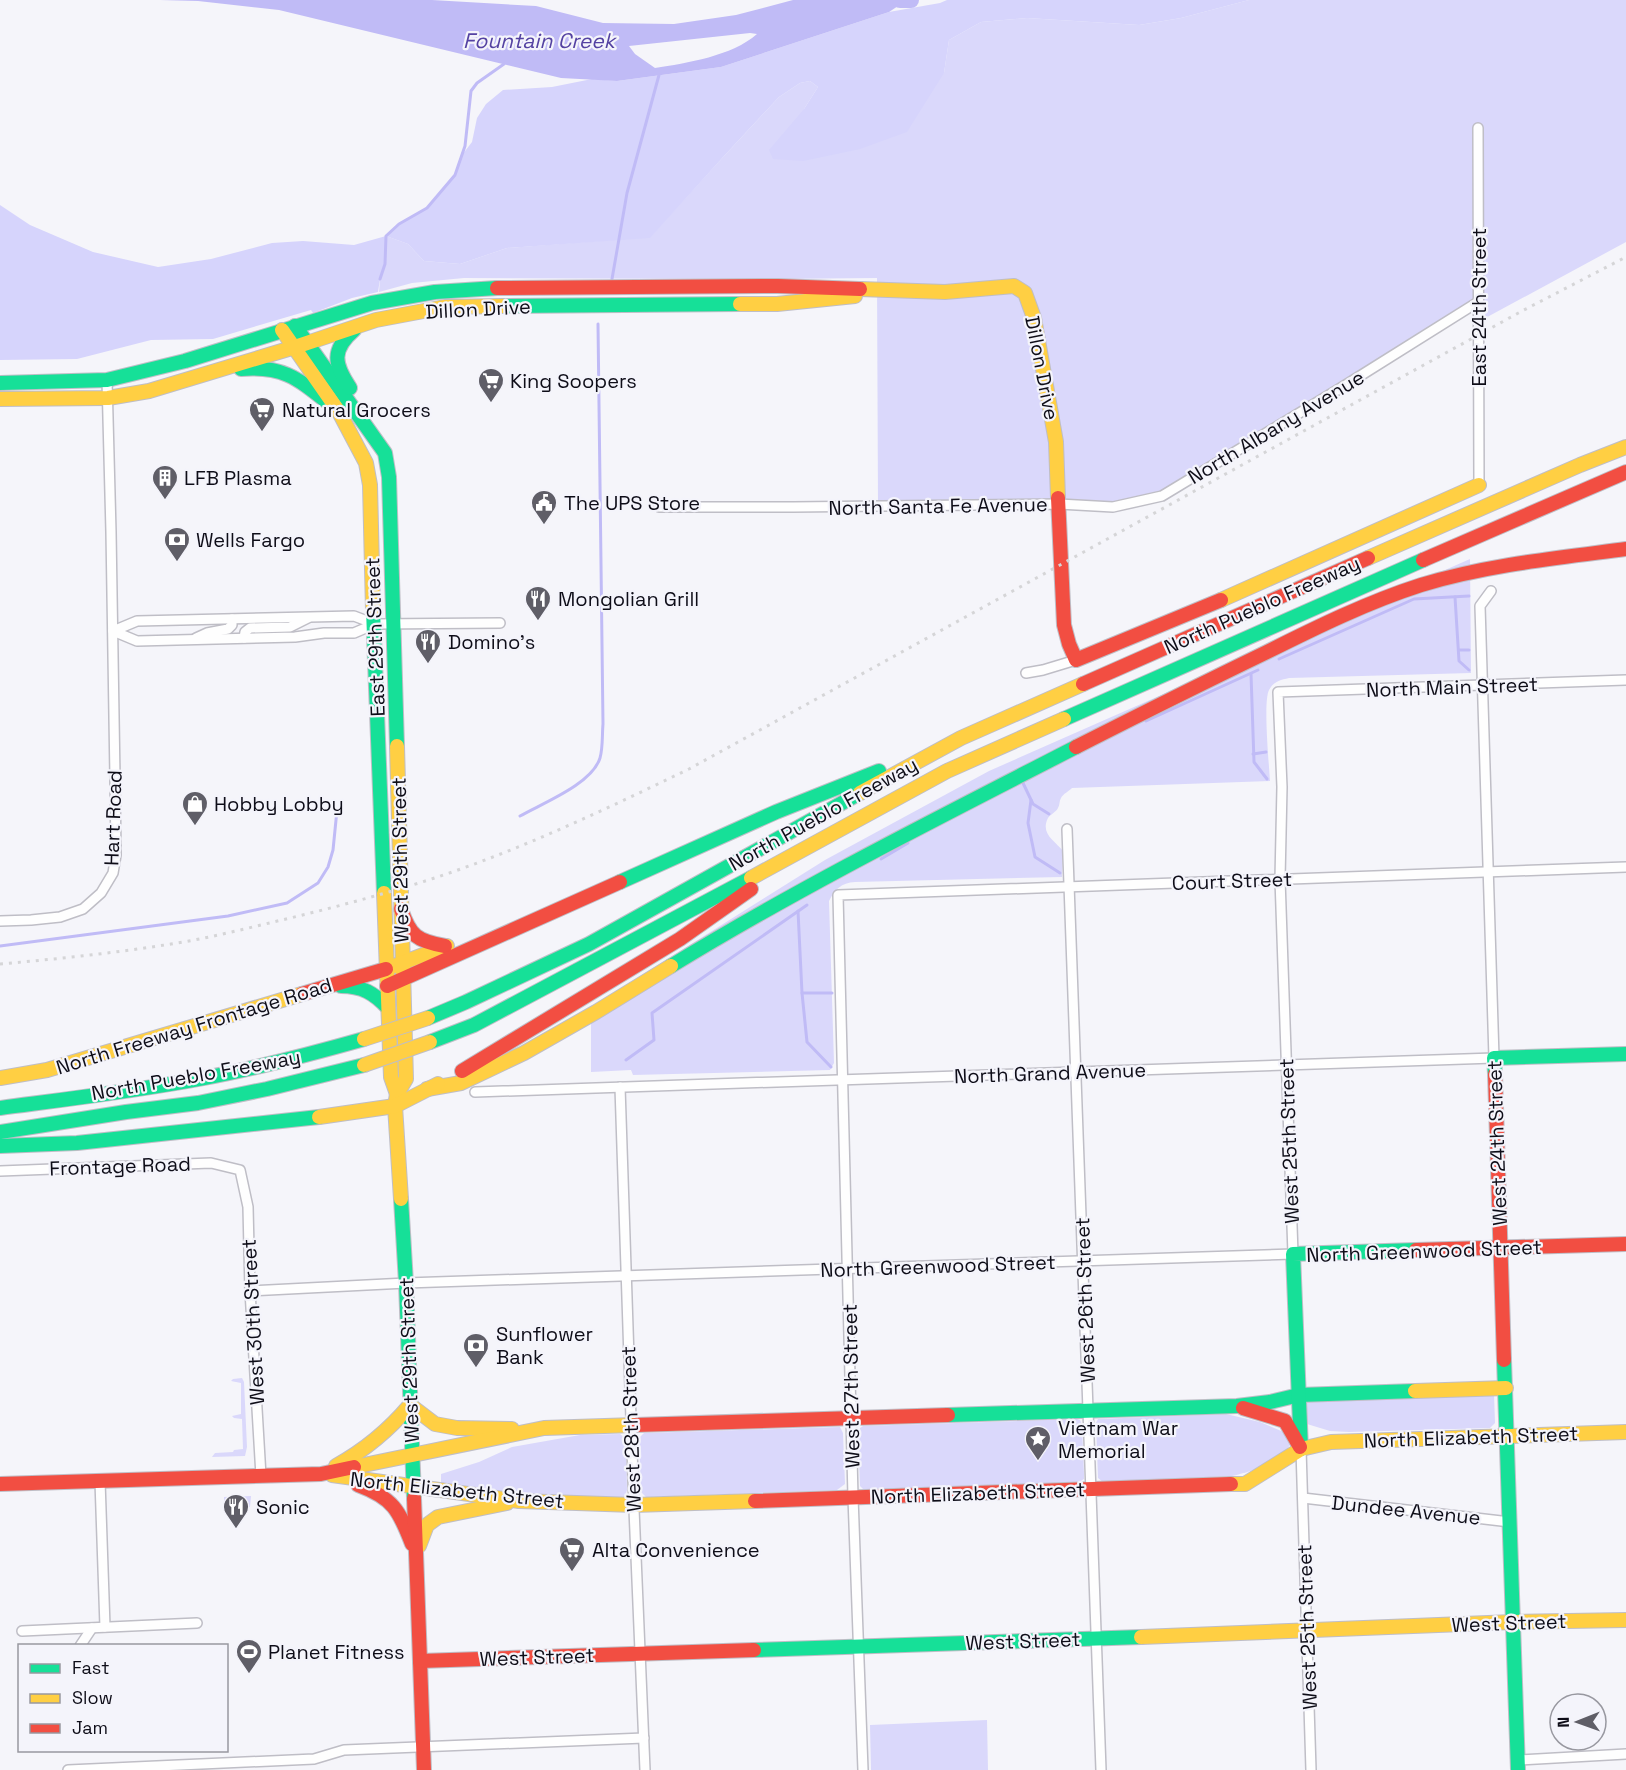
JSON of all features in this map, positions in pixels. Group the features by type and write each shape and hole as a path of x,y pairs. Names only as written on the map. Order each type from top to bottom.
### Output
{"main road":[{"name":"Dillon Drive","path":"0,383 107,380 185,361 372,303 435,292 497,288 778,286 945,292 1014,286 1025,293 1034,318 1056,442 1059,504"},
{"name":"Dillon Drive","path":"0,399 108,398 149,391 376,320 445,307 777,304 896,291"},
{"path":"359,327 343,339 336,357 341,376 362,404 377,440"},
{"name":"East 29th Street","path":"289,328 385,453 389,477 394,624"},
{"name":"East 29th Street","path":"301,345 366,463 370,485 386,969"},
{"path":"206,375 253,367 278,371 299,379 339,412"},
{"name":"North Pueblo Freeway","path":"0,1108 156,1086 233,1072 364,1039 428,1018 589,944 961,738 1580,465 1626,447"},
{"name":"North Pueblo Freeway","path":"0,1132 198,1103 267,1089 364,1065 474,1026 817,843 937,776 1626,472"},
{"path":"1076,660 1179,619 1479,485"},
{"name":"North Santa Fe Avenue","path":"1059,504 1064,625 1068,644 1076,660"},
{"path":"427,1089 461,1083 524,1053 596,1012 724,933 889,843 1175,697 1361,608 1442,579 1521,562 1626,549"},
{"name":"West 29th Street","path":"394,624 406,1079 396,1100"},
{"path":"387,986 776,812 961,738"},
{"path":"0,1146 76,1143 280,1122 396,1100 427,1089 462,1071 680,939 817,843"},
{"path":"400,909 406,926 423,942 447,946"},
{"name":"North Freeway Frontage Road","path":"0,1078 46,1070 386,969 447,946 513,930"},
{"name":"West 29th Street","path":"386,969 391,1077 396,1100 406,1283 424,1770"},
{"path":"323,987 354,986 373,992 388,1008"},
{"name":"North Grand Avenue","path":"1494,1058 1626,1054"},
{"name":"West 24th Street","path":"1494,1058 1518,1765"},
{"name":"North Greenwood Street","path":"1293,1254 1626,1244"},
{"name":"West 25th Street","path":"1293,1254 1301,1449"},
{"name":"North Elizabeth Street","path":"0,1484 321,1474 536,1429 1237,1406 1270,1402 1299,1395 1506,1388"},
{"path":"321,1474 357,1455 392,1427 410,1405 435,1424 457,1428 536,1429"},
{"path":"1237,1406 1285,1421 1301,1449"},
{"name":"North Elizabeth Street","path":"321,1474 519,1501 634,1505 1245,1484 1301,1449 1331,1442 1626,1432"},
{"path":"321,1474 370,1489 386,1497 399,1512 416,1554"},
{"path":"416,1554 427,1525 438,1517 519,1501"},
{"name":"West Street","path":"420,1661 1513,1622 1626,1620"}],"street":[{"name":"East 24th Street","path":"1479,128 1479,485"},
{"name":"North Albany Avenue","path":"1059,504 1113,507 1162,496 1478,302"},
{"name":"Hart Road","path":"0,921 31,921 60,917 83,909 101,893 113,873 116,855 107,380"},
{"name":"North Santa Fe Avenue","path":"659,507 1059,504"},
{"name":"West 24th Street","path":"1491,591 1480,606 1494,1058"},
{"path":"113,631 137,621 354,616 375,624 500,623"},
{"path":"244,638 244,632 250,628 290,627 310,617"},
{"path":"191,640 207,633 228,629 232,625 232,619"},
{"path":"113,631 137,641 191,640 354,633 375,624"},
{"path":"1026,673 1076,660"},
{"name":"North Main Street","path":"1278,693 1626,680"},
{"name":"West 25th Street","path":"1278,693 1282,787 1280,879 1293,1254"},
{"name":"West 26th Street","path":"1067,829 1101,1770"},
{"name":"Court Street","path":"838,895 1626,867"},
{"name":"West 27th Street","path":"838,895 853,1497 863,1770"},
{"name":"North Grand Avenue","path":"475,1092 1494,1058"},
{"name":"West 28th Street","path":"620,1087 645,1770"},
{"name":"Frontage Road","path":"0,1171 211,1163 240,1170"},
{"name":"West 30th Street","path":"240,1170 248,1207 250,1291 261,1476"},
{"name":"North Greenwood Street","path":"250,1291 406,1283 1293,1254"},
{"name":"West 25th Street","path":"1301,1449 1311,1770"},
{"path":"100,1481 105,1627"},
{"name":"Dundee Avenue","path":"1303,1498 1510,1522"},
{"path":"22,1631 197,1623"},
{"path":"81,1644 92,1628"},
{"path":"68,1770 167,1768 314,1759 344,1750 644,1738"},
{"path":"1518,1765 1626,1754"}],"shaded area":[{"path":"947,0 1249,0 1181,18 1139,25 1027,18 981,22 949,40 944,73 907,132 860,149 803,161 773,159 769,150 804,109 818,87 810,81 800,83 779,97 650,238 507,248 460,264 424,261 408,244 386,236 399,224 427,208 455,175 462,155 472,142 477,118 486,104 503,90 552,87 592,79 617,81 721,67 889,12"},
{"path":"1249,0 1626,0 1626,242 1478,322 1478,303 1162,496 1113,507 878,506 877,278 464,278 412,283 379,292 385,264 386,236 408,244 424,261 460,264 507,248 650,237 779,97 800,83 810,81 818,87 804,109 944,73 949,40 981,22 1027,18 1139,25 1181,18"},
{"path":"0,205 30,225 93,252 158,267 211,259 272,243 303,241 354,245 386,236 385,264 378,292 352,298 313,313 311,310 213,339 151,340 77,359 0,360"},
{"path":"1470,559 1471,673 1289,678 1278,681 1271,687 1267,697 1266,720 1270,781 1072,788 1060,799 1058,808 1048,818 1046,824 1047,833 1063,851 1062,877 855,882 839,887 829,901 834,1063 830,1070 633,1075 631,1070 591,1072 591,1007 825,860 989,771"},
{"path":"242,1378 247,1447 245,1456 212,1457 215,1453 243,1449 242,1419 232,1416 241,1414 241,1383 231,1381"},
{"path":"1494,1394 1495,1423 1490,1428 1349,1432 1330,1431 1307,1424 1305,1400"},
{"path":"1226,1414 1260,1422 1286,1433 1291,1443 1273,1461 1257,1469 1232,1476 1103,1482 1098,1478 1096,1423 1098,1419"},
{"path":"1077,1419 1082,1425 1084,1474 1084,1479 1079,1482 867,1490 860,1486 858,1433 863,1426"},
{"path":"840,1427 843,1433 845,1484 837,1490 646,1497 641,1492 639,1438 644,1433"},
{"path":"620,1434 626,1439 627,1490 625,1497 574,1498 441,1485 441,1474 479,1462 512,1447 580,1435"},
{"path":"251,1496 250,1507 224,1506 224,1497"},
{"path":"987,1720 988,1770 871,1770 870,1725"}],"water":[{"name":"Fountain Creek","path":"160,0 432,0 536,6 603,23 674,24 736,15 793,0 907,0 889,12 721,67 617,81 561,78 279,10 198,1","holes":["757,34 747,42 722,53 695,61 655,68 635,54 629,46"]}],"waterway":[{"name":"Fountain Creek","path":"900,0 911,0"},
{"path":"380,279 385,264 386,236 399,224 427,208 455,175 465,146 471,91 477,83 504,64"},
{"path":"612,279 627,193 659,75"},
{"path":"520,816 577,784 595,767 601,754 603,724 598,324"},
{"path":"1279,659 1414,599 1469,596"},
{"path":"1455,597 1459,661 1469,670"},
{"path":"1459,650 1469,650"},
{"path":"1146,721 1258,670"},
{"path":"1251,674 1254,762 1267,779"},
{"path":"1253,754 1266,752"},
{"path":"1023,783 1033,804 1049,814"},
{"path":"1031,800 1028,823 1035,857 1060,873"},
{"path":"0,946 228,916 287,903 318,883 328,867 333,850 337,810"},
{"path":"881,859 908,843"},
{"path":"626,1060 654,1040 652,1013 807,905"},
{"path":"798,911 807,1042 831,1067"},
{"path":"802,993 832,993"}],"railway":[{"path":"0,964 150,947 257,926 354,902 422,882 490,858 557,830 689,769 1522,311 1626,257"}],"traffic: fast":[{"path":"0,383 107,380 185,361 372,303 435,292 497,288"},
{"path":"503,306 740,304"},
{"path":"295,326 385,453 389,477 397,746"},
{"path":"350,388 341,372 337,358 341,344 354,330"},
{"path":"241,369 278,371 306,385 326,401"},
{"path":"1064,719 1423,560"},
{"path":"373,610 384,893"},
{"path":"671,966 821,880 1076,747"},
{"path":"620,882 776,812 879,771"},
{"path":"428,1018 589,944 860,793"},
{"path":"430,1042 474,1025 751,878"},
{"path":"341,986 367,991 388,1008"},
{"path":"0,1108 128,1091 204,1078 364,1039"},
{"path":"1495,1074 1494,1058 1626,1054"},
{"path":"0,1132 198,1103 364,1065"},
{"path":"0,1146 77,1143 319,1117"},
{"path":"401,1199 414,1498"},
{"path":"1301,1449 1293,1254 1416,1250"},
{"path":"1504,1360 1518,1770"},
{"path":"948,1415 1237,1406 1270,1402 1299,1395 1415,1391"},
{"path":"754,1650 1141,1637"}],"traffic: slow":[{"path":"860,289 945,292 1014,286 1025,293 1034,318 1056,442 1058,498"},
{"path":"740,304 777,304 855,296"},
{"path":"0,399 108,398 149,391 376,320 445,307 503,306"},
{"path":"282,330 339,412 366,463 370,485 373,610"},
{"path":"1368,558 1626,447"},
{"path":"1221,600 1479,485"},
{"path":"860,793 961,738 1083,684"},
{"path":"751,878 947,771 1064,719"},
{"path":"397,746 406,1079 397,1094 395,1106 401,1199"},
{"path":"384,893 391,1077 397,1094"},
{"path":"386,969 447,946"},
{"path":"427,1089 461,1083 524,1053 671,966"},
{"path":"0,1078 47,1070 302,994"},
{"path":"364,1039 428,1018"},
{"path":"364,1065 430,1042"},
{"path":"319,1117 395,1106 438,1084"},
{"path":"1415,1391 1506,1388"},
{"path":"336,1466 376,1439 410,1405 435,1424 457,1428 512,1429"},
{"path":"354,1467 544,1428 635,1425"},
{"path":"1231,1484 1245,1484 1301,1449 1331,1442 1626,1432"},
{"path":"332,1475 519,1501 634,1505 755,1501"},
{"path":"419,1546 427,1525 438,1517 507,1503"},
{"path":"1141,1637 1513,1622 1626,1620"}],"traffic: jam":[{"path":"497,288 778,286 860,289"},
{"path":"1423,560 1626,472"},
{"path":"1058,498 1064,625 1076,660 1221,600"},
{"path":"1076,747 1305,633 1401,592 1446,578 1497,567 1626,549"},
{"path":"1083,684 1368,558"},
{"path":"387,986 620,882"},
{"path":"462,1071 680,939 751,889"},
{"path":"401,909 411,931 416,936 445,946"},
{"path":"302,994 386,969"},
{"path":"1495,1074 1504,1360"},
{"path":"1416,1250 1626,1244"},
{"path":"1243,1408 1285,1421 1300,1447"},
{"path":"635,1425 948,1415"},
{"path":"0,1484 321,1474 354,1467"},
{"path":"755,1501 1231,1484"},
{"path":"358,1485 387,1500 403,1522 412,1544"},
{"path":"414,1498 424,1770"},
{"path":"420,1661 754,1650"}],"place":[{"name":"King Soopers","path":"491,404"},
{"name":"Natural Grocers","path":"262,433"},
{"name":"LFB Plasma","path":"165,501"},
{"name":"The UPS Store","path":"544,526"},
{"name":"Wells Fargo","path":"177,563"},
{"name":"Mongolian Grill","path":"538,622"},
{"name":"Domino's","path":"428,665"},
{"name":"Hobby Lobby","path":"195,827"},
{"name":"Sunflower Bank","path":"476,1369"},
{"name":"Vietnam War Memorial","path":"1038,1462"},
{"name":"Sonic","path":"236,1530"},
{"name":"Alta Convenience","path":"572,1573"},
{"name":"Planet Fitness","path":"249,1675"}]}
